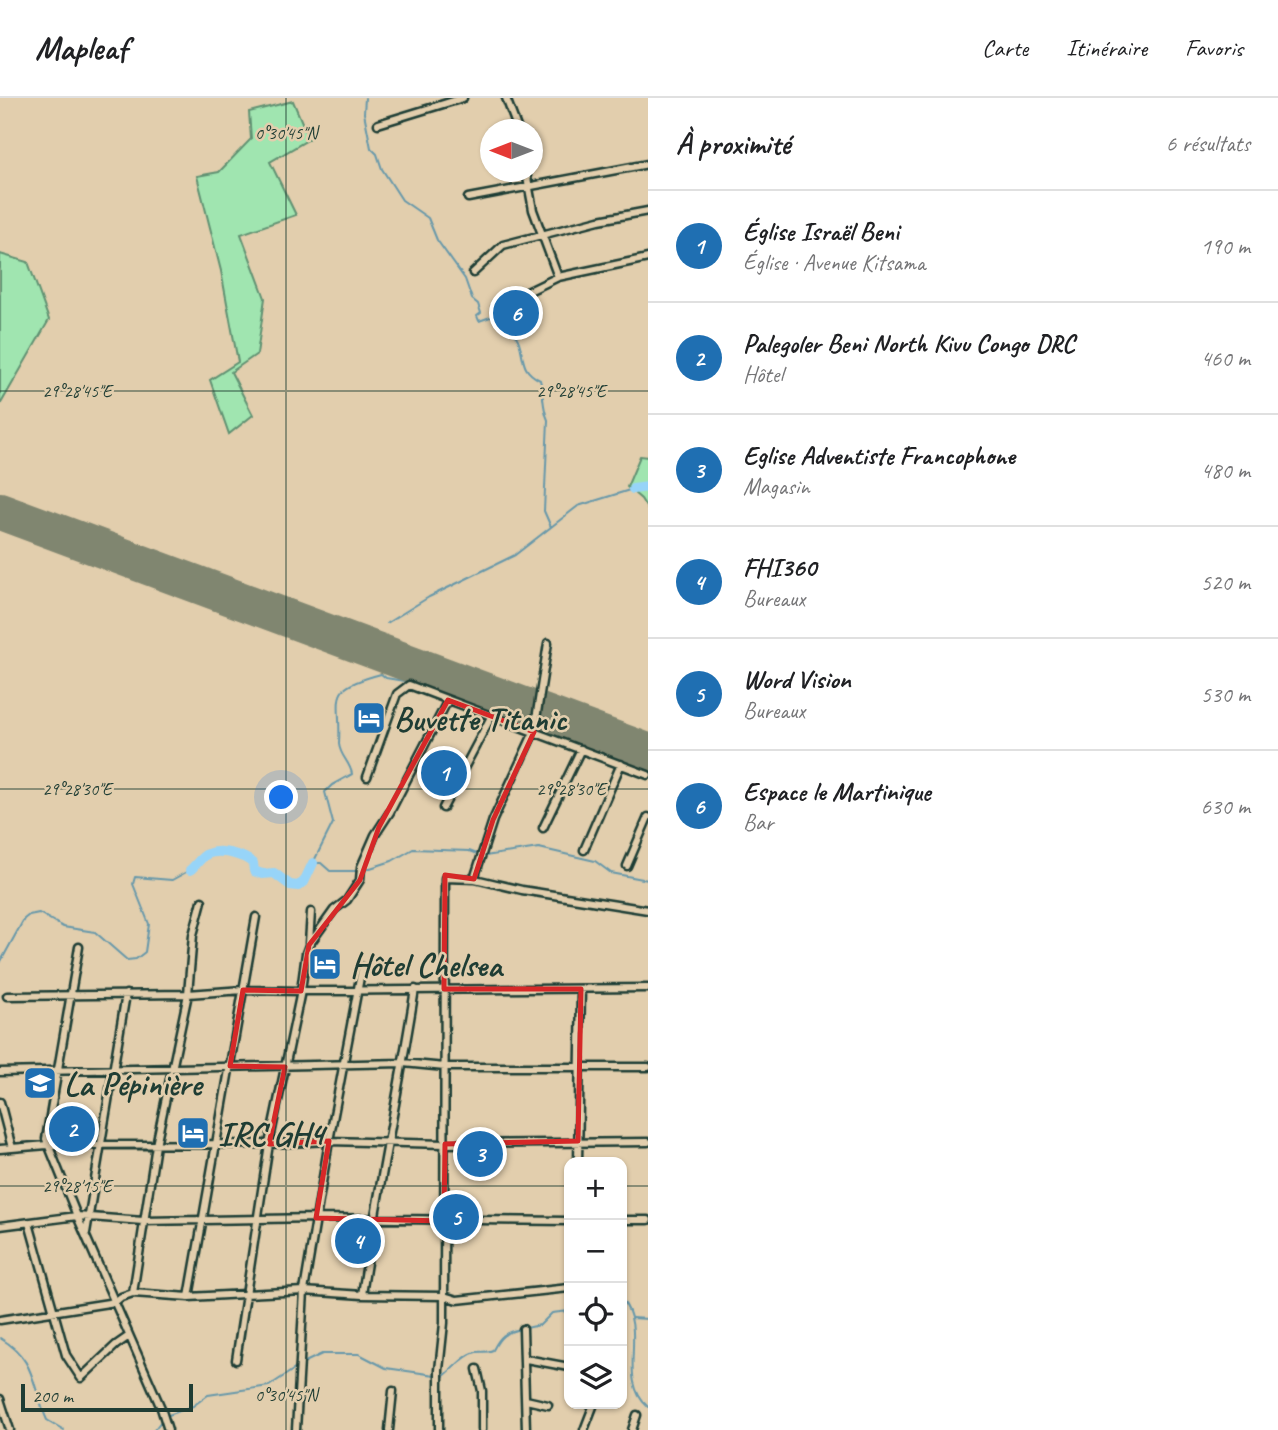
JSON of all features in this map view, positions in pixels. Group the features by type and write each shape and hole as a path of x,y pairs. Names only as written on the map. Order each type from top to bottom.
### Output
{"street":[{"path":"378,124 463,98"},
{"path":"506,98 514,119"},
{"path":"468,198 648,164"},
{"path":"527,182 540,235 558,278"},
{"path":"473,273 503,245 599,219 648,211"},
{"path":"496,307 558,278 648,258"},
{"path":"474,879 493,820 534,732 548,643"},
{"path":"367,777 401,690 405,686 414,686 648,775"},
{"path":"309,945 334,910 347,900 360,880 361,867 379,827 390,812 448,700"},
{"path":"443,808 491,716"},
{"path":"544,828 581,749"},
{"path":"584,850 621,764"},
{"path":"627,866 648,817"},
{"path":"439,1430 439,1370 443,1348 444,1296 445,878 474,879 522,890 648,910"},
{"path":"133,1293 156,1145 188,993 193,935 202,901"},
{"path":"236,1360 269,1144 309,945 311,912"},
{"path":"189,1297 256,917"},
{"path":"79,947 47,1145 168,1430"},
{"path":"296,1430 304,1292 362,967"},
{"path":"7,996 243,990 301,992 648,988"},
{"path":"362,1295 373,1219 404,1063 415,989"},
{"path":"578,1157 582,989"},
{"path":"86,1235 126,994"},
{"path":"0,1072 404,1063 445,1067 648,1067"},
{"path":"0,1102 12,1148"},
{"path":"0,1149 47,1145 269,1144 329,1141 445,1144 648,1142"},
{"path":"0,1226 77,1216 87,1219 143,1221 316,1218 564,1221"},
{"path":"627,1220 648,1220"},
{"path":"29,1223 66,1355 81,1378 129,1336"},
{"path":"0,1320 115,1302 133,1293 189,1297 304,1292 444,1296 457,1300 564,1289"},
{"path":"523,1329 526,1359 526,1430"},
{"path":"526,1359 564,1366"},
{"path":"477,1369 482,1391 482,1430"},
{"path":"388,1430 393,1391"},
{"path":"0,1399 10,1430"},
{"path":"526,1400 548,1405"},
{"path":"583,1430 592,1409"},
{"path":"632,1430 637,1415"}],"highlighted area":[{"path":"448,700 534,732 493,820 474,879 445,875 444,989 581,989 578,1141 445,1144 444,1221 316,1218 329,1141 269,1144 285,1067 230,1066 243,990 301,991 309,945 360,880 379,827"}],"shaded area":[{"path":"0,498 648,733 648,766 0,523"}],"green space":[{"path":"293,101 309,139 270,162 296,215 241,234 265,298 257,354 231,372 253,415 229,434 210,380 238,362 221,271 197,176 219,172 251,139 249,112"},
{"path":"0,254 28,262 49,320 0,405"},
{"path":"640,456 648,457 648,510 641,499 627,487"}],"waterway":[{"path":"365,98 364,113 371,148 377,154 382,169 402,200 428,218 437,240 465,279 472,299 478,304 481,313 477,316 479,321 499,314 518,339 526,368 540,380 548,420 544,511 551,527"},
{"path":"633,489 648,487"},
{"path":"387,623 429,597 515,555 578,506 633,489"},
{"path":"454,699 410,682 386,678 381,674 351,684 343,690 339,704 339,744 352,774 325,792 333,823 313,863 321,863 330,871 361,871 392,861 413,849 469,851 480,855"},
{"path":"583,747 648,771"},
{"path":"485,856 539,848 595,861 611,873 648,880"},
{"path":"190,870 207,854 225,852 249,860 253,863 254,871 262,874 274,873 290,885 298,886 304,882 313,863"},
{"path":"0,963 24,919 39,913 63,927 95,932 127,960 136,959 145,952 149,924 133,884 135,877 172,880 190,870"},
{"path":"627,1309 633,1326 634,1383 639,1396 648,1407"},
{"path":"526,1328 540,1325 552,1313 564,1312"},
{"path":"632,1318 648,1319"},
{"path":"441,1376 467,1356 493,1350 504,1335 521,1329"},
{"path":"0,1338 12,1346 27,1364 47,1420 64,1430"},
{"path":"303,1363 322,1354 359,1354 386,1368 435,1375"},
{"path":"166,1416 193,1406 208,1395 269,1386 299,1366"},
{"path":"154,1430 162,1420"}],"runway":[{"path":"0,511 648,752"}],"place":[{"name":"Espace le Martinique","path":"516,313"},
{"name":"Buvette Titanic","path":"369,718"},
{"name":"Église Israël Beni","path":"444,773"},
{"name":"Hôtel Chelsea","path":"325,964"},
{"name":"La Pépinière","path":"40,1083"},
{"name":"Palegoler Beni North Kivu Congo DRC","path":"72,1129"},
{"name":"IRC GH4","path":"193,1133"},
{"name":"Eglise Adventiste Francophone","path":"480,1154"},
{"name":"Word Vision","path":"456,1217"},
{"name":"FHI360","path":"358,1241"}]}
